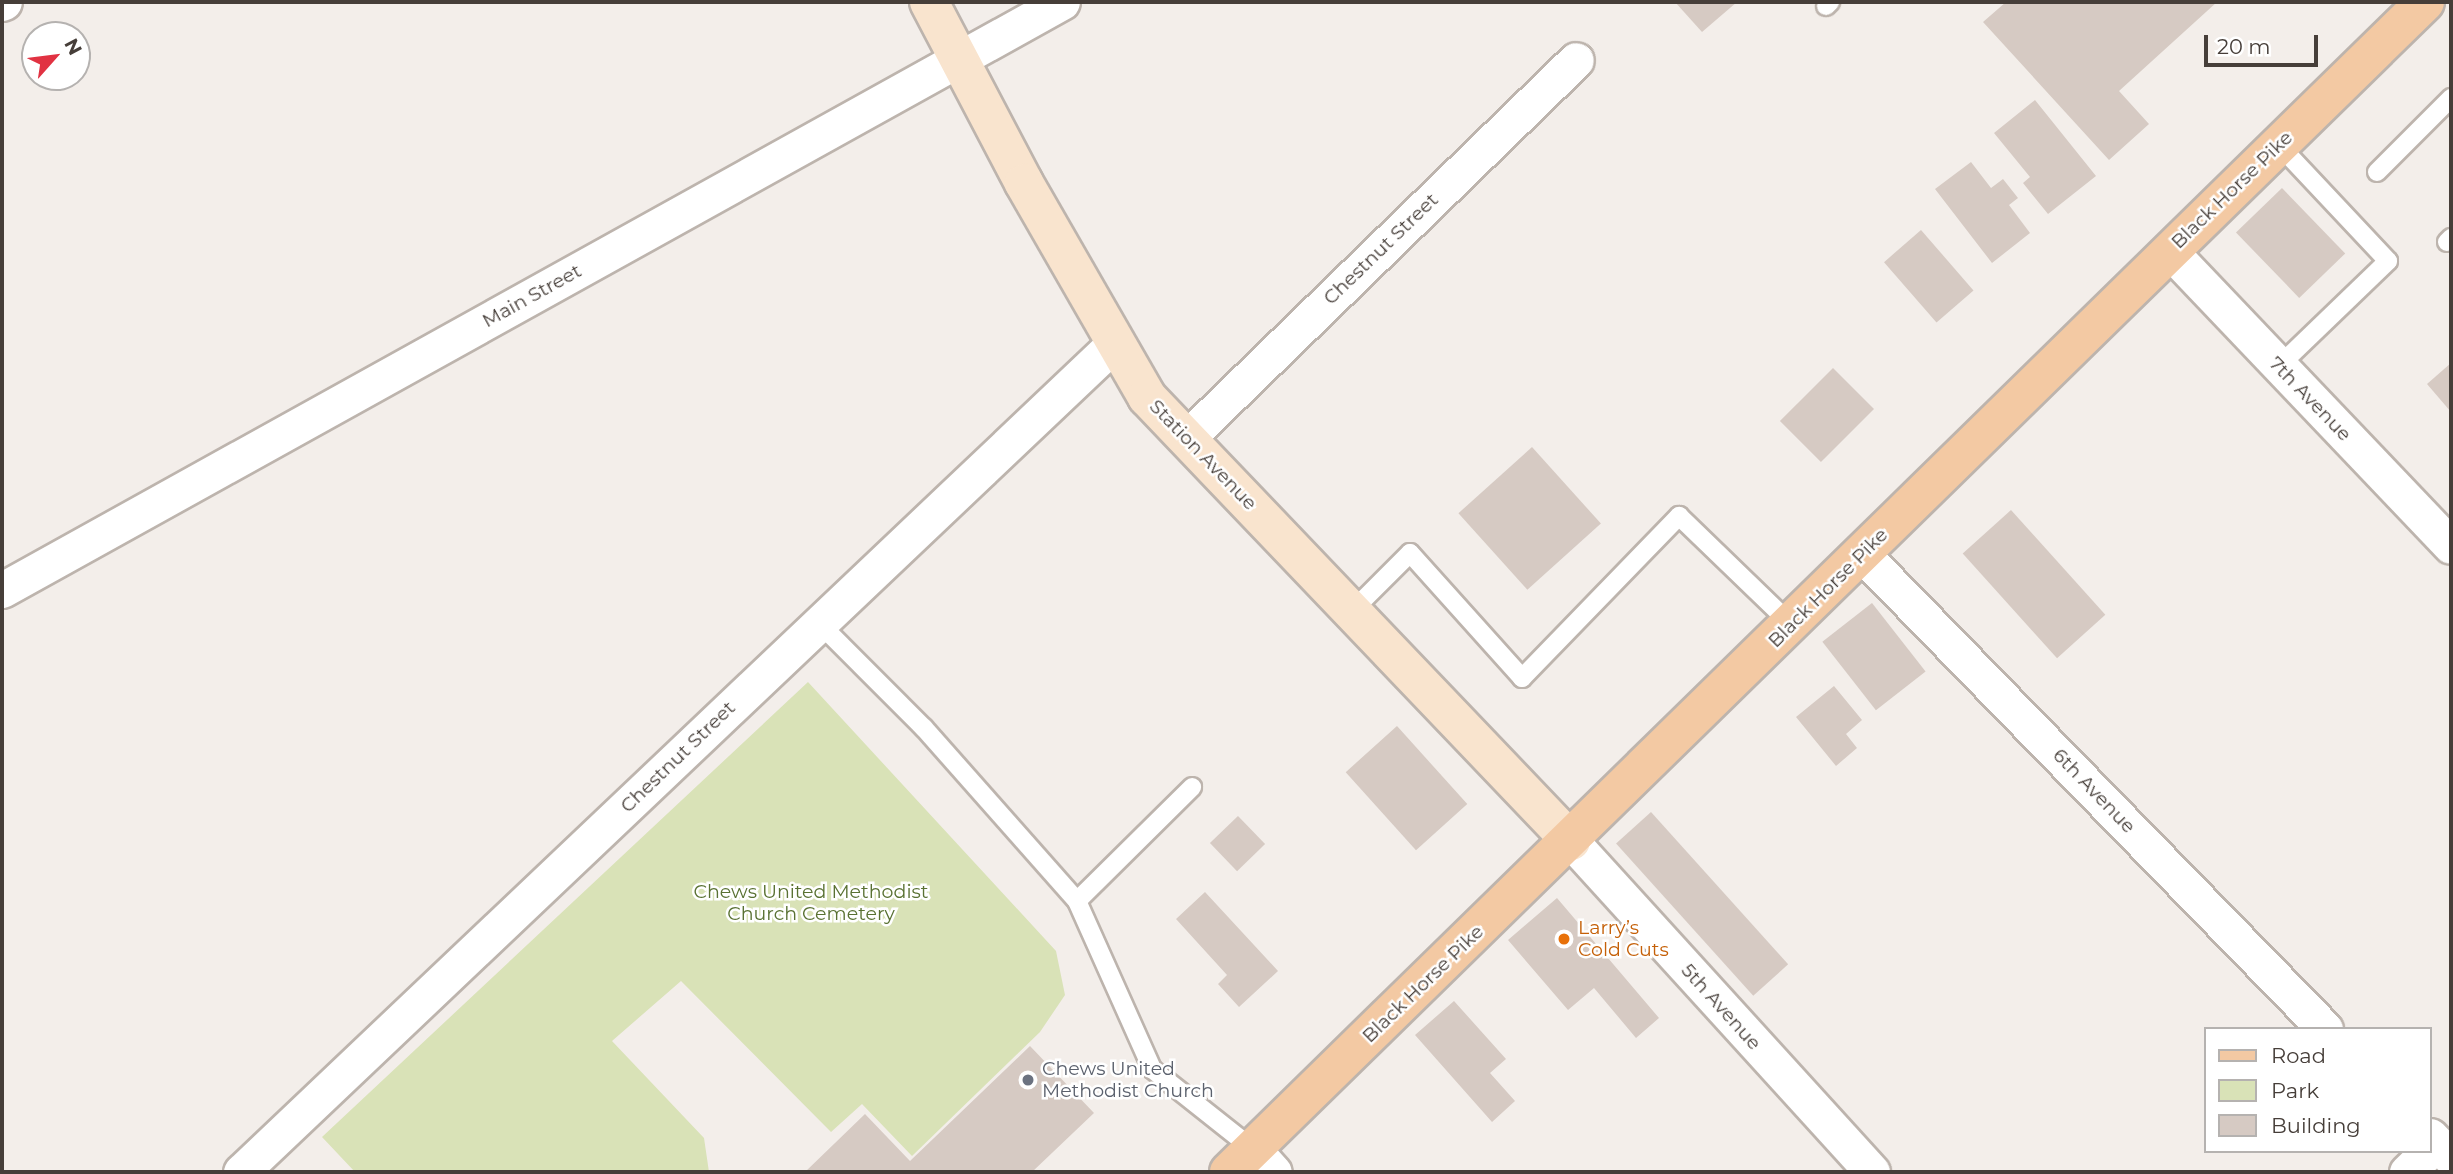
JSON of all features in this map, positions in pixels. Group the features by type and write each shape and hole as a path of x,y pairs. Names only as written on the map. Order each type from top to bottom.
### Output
{"main road":[{"name":"Black Horse Pike","path":"1252,1165 1571,841 2425,2"}],"street":[{"name":"Station Avenue","path":"929,2 1147,397 1571,841"},
{"name":"Main Street","path":"2,590 1062,2"},
{"name":"Chestnut Street","path":"1187,438 1576,60"},
{"name":"7th Avenue","path":"2170,251 2451,546"},
{"name":"Chestnut Street","path":"241,1172 1116,342"},
{"name":"6th Avenue","path":"1862,554 2323,1027"},
{"name":"5th Avenue","path":"1571,841 1872,1172"},
{"path":"2407,1172 2429,1153"}],"lane":[{"path":"2377,172 2451,98"},
{"path":"2279,145 2388,261 2279,366"},
{"path":"1352,611 1410,553 1522,678 1679,516 1791,624"},
{"path":"820,623 924,728 1077,901 1152,1069 1252,1165"},
{"path":"1077,901 1192,787"}],"green space":[{"name":"Chews United Methodist Church Cemetery","path":"808,682 1056,951 1065,995 1040,1032 912,1156 862,1104 831,1132 681,981 612,1041 704,1138 709,1172 355,1172 322,1137"}],"building":[{"path":"1675,2 1737,2 1702,32"},
{"path":"2006,2 2217,2 2119,91 2149,124 2109,160 1983,22"},
{"path":"2035,100 2096,176 2048,214 2023,183 2030,177 1994,133"},
{"path":"1971,162 1991,188 2003,179 2018,198 2009,205 2030,233 1992,263 1935,189"},
{"path":"2282,188 2345,253 2299,298 2236,232"},
{"path":"1921,230 1973,290 1937,323 1884,262"},
{"path":"2451,363 2451,412 2427,384"},
{"path":"1833,368 1874,409 1821,462 1780,421"},
{"path":"1532,447 1601,524 1527,590 1458,513"},
{"path":"2011,510 2105,615 2057,658 1963,553"},
{"path":"1872,603 1926,672 1876,710 1822,642"},
{"path":"1834,686 1862,720 1846,734 1857,748 1836,766 1796,717"},
{"path":"1397,726 1467,804 1416,850 1346,772"},
{"path":"1651,812 1788,964 1753,996 1616,843"},
{"path":"1238,816 1265,844 1237,871 1210,843"},
{"path":"1205,892 1278,971 1239,1007 1218,984 1227,975 1176,919"},
{"path":"1557,898 1659,1018 1636,1038 1594,988 1568,1010 1508,940"},
{"path":"1454,1001 1506,1059 1490,1073 1515,1101 1492,1122 1415,1035"},
{"name":"Chews United Methodist Church","path":"1030,1046 1094,1113 1032,1172 805,1172 865,1114 910,1161"}],"place":[{"name":"Larry’s Cold Cuts","path":"1564,939"},
{"name":"Chews United Methodist Church","path":"1028,1080"}]}
